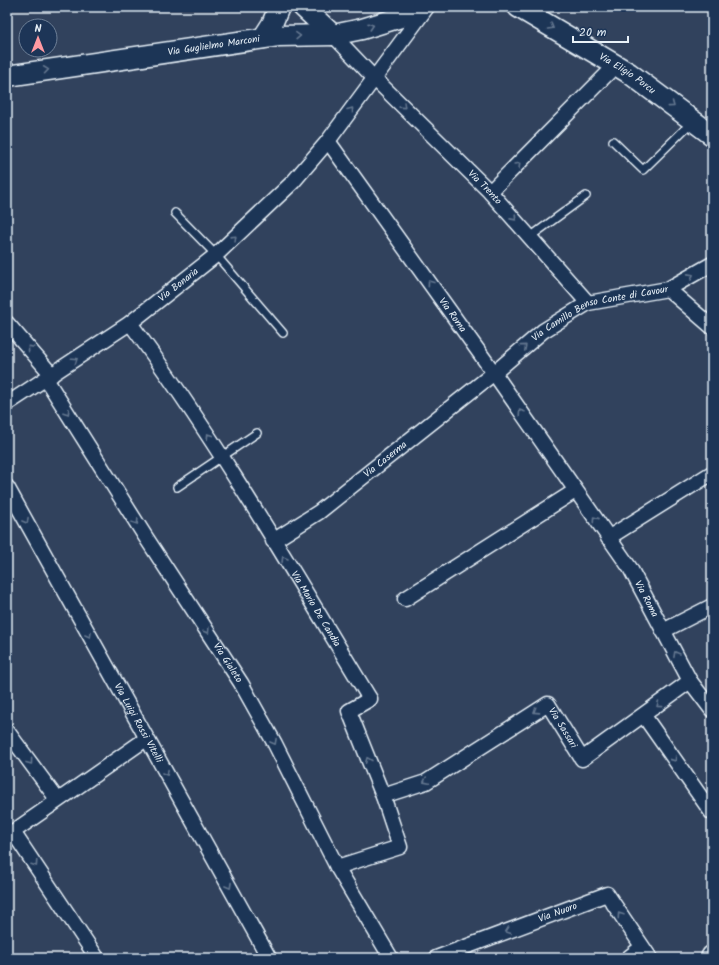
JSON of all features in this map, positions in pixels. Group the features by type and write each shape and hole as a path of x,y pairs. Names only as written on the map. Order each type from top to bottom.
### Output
{"main road":[{"path":"263,38 272,24 279,7"},
{"path":"303,7 333,34"},
{"name":"Via Guglielmo Marconi","path":"7,76 263,38 333,34 362,29 398,18 418,7"},
{"name":"Via Eligio Porcu","path":"518,7 616,65 712,135"}],"street":[{"name":"Via Bonaria","path":"7,404 130,323 216,255 293,182 328,141 427,7"},
{"name":"Via Trento","path":"333,34 375,79 490,192 588,303"},
{"path":"490,192 616,65"},
{"name":"Via Roma","path":"328,141 494,373 630,568 690,681 712,710"},
{"name":"Via Camillo Benso Conte di Cavour","path":"494,373 543,331 588,303 668,288 712,264"},
{"path":"668,288 712,326"},
{"name":"Via Gialeto","path":"7,322 49,377 145,536 241,683 275,744 337,867 391,958"},
{"name":"Via Mario De Candia","path":"130,323 223,457 370,699 349,711 383,796 400,847 337,867"},
{"name":"Via Caserma","path":"274,541 319,512 494,373"},
{"path":"608,538 712,473"},
{"name":"Via Luigi Rossi Vitelli","path":"7,487 269,958"},
{"path":"405,599 575,491"},
{"path":"663,631 712,606"},
{"name":"Via Sassari","path":"383,796 426,782 548,704 582,759 644,716 690,681"},
{"path":"644,716 712,813"},
{"path":"7,731 57,800"},
{"path":"98,958 10,834 146,739"},
{"name":"Via Nuoro","path":"436,958 607,894 646,953"},
{"path":"628,958 646,953"}],"lane":[{"path":"613,141 643,170 693,121"},
{"path":"530,237 586,196"},
{"path":"175,214 216,255 283,333"},
{"path":"177,488 257,433"}]}
